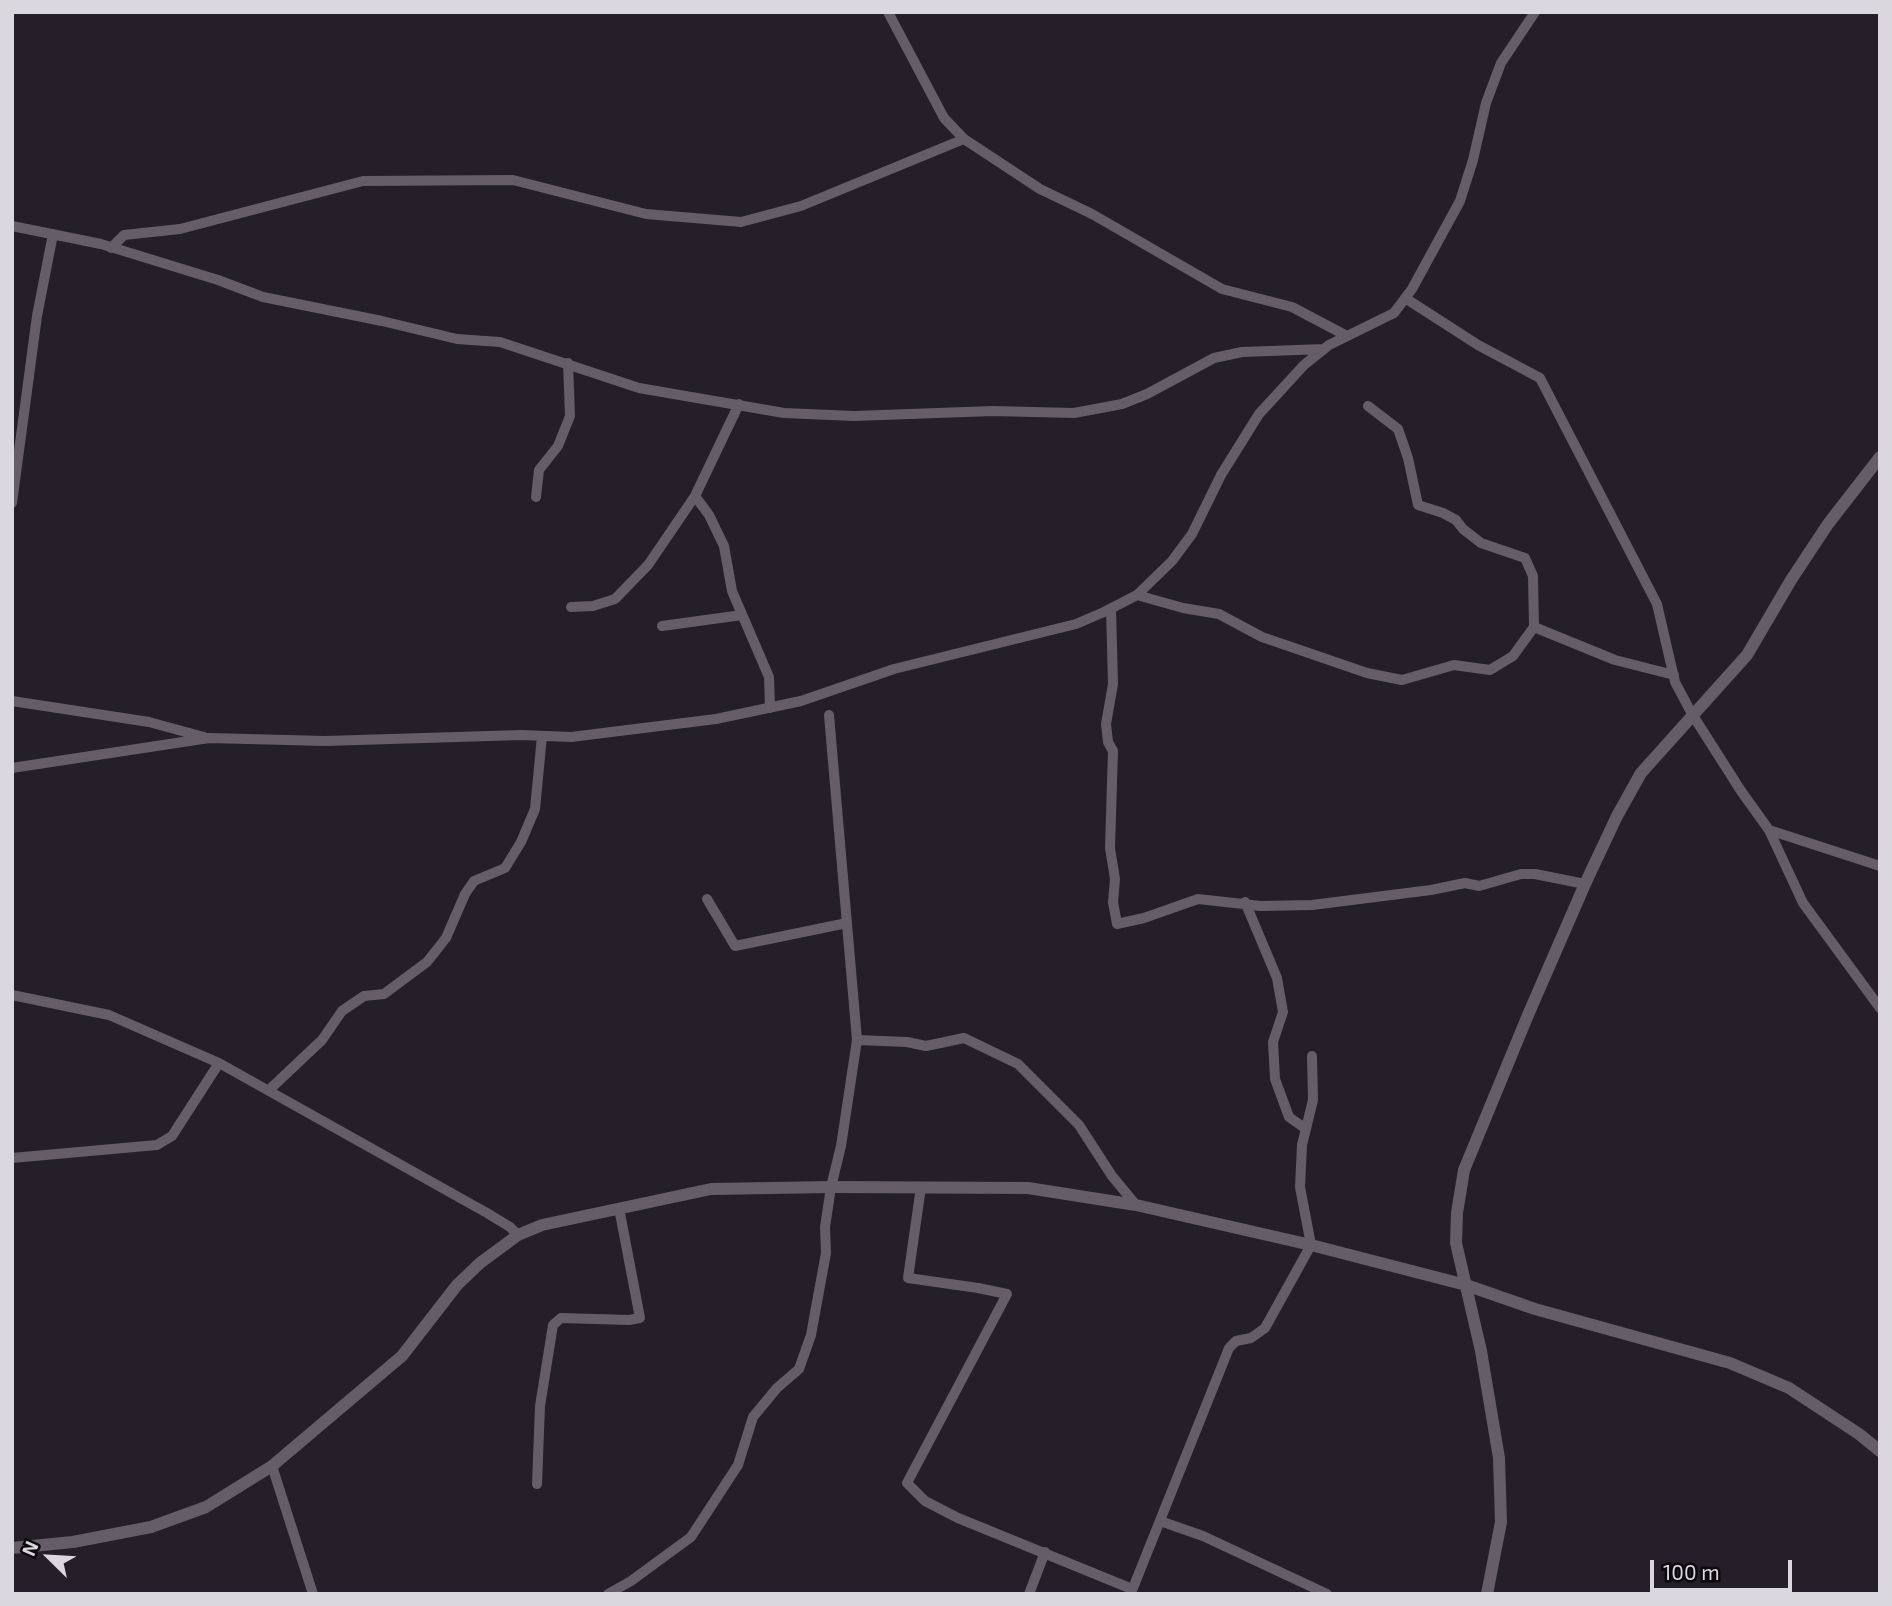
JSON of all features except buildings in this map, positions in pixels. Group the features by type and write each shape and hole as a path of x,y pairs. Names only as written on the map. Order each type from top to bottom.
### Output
{"street":[{"path":"888,12 944,118 964,139 1040,189 1092,214 1222,289 1292,307 1347,336"},
{"path":"12,768 209,738 325,741 604,734 716,719 801,701 894,669 1076,624 1111,608 1137,595 1172,561 1192,534 1221,475 1259,414 1304,365 1324,349 1394,313 1405,298 1460,201 1486,103 1501,63 1535,12"},
{"path":"111,248 124,235 180,229 363,181 513,180 646,214 741,222 801,206 964,139"},
{"path":"12,226 111,248 218,280 263,297 457,339 500,342 639,388 784,413 1074,413 1122,404 1147,394 1214,358 1242,352 1324,349"},
{"path":"12,503 16,445 53,234"},
{"path":"1405,298 1478,345 1540,378 1657,604 1674,675 1692,714 1769,830 1803,903 1880,1008"},
{"path":"536,497 539,470 558,446 570,416 568,363"},
{"path":"571,607 593,606 615,599 648,565 695,496 739,404"},
{"path":"1137,595 1183,608 1219,614 1262,637 1367,673 1402,680 1454,665 1490,670 1513,656 1534,627 1533,576 1525,558 1481,542 1463,529 1456,520 1418,505 1408,458 1398,429 1368,406"},
{"path":"1487,1594 1501,1522 1499,1458 1481,1351 1456,1242 1457,1213 1464,1170 1585,884 1617,816 1641,774 1747,655 1828,524 1880,457"},
{"path":"695,496 709,515 724,546 733,590 769,677 770,708"},
{"path":"1111,608 1113,684 1106,724 1108,741 1113,751 1110,848 1115,879 1113,902 1117,924 1144,918 1198,899 1245,902 1261,906 1312,905 1465,883 1479,886 1521,874 1535,874 1585,884"},
{"path":"662,626 742,615"},
{"path":"1534,627 1615,660 1674,675"},
{"path":"12,701 149,722 209,738"},
{"path":"608,1594 631,1581 691,1537 738,1465 753,1417 777,1388 799,1368 811,1335 826,1253 825,1227 831,1186 841,1146 857,1040 829,715"},
{"path":"269,1090 322,1040 342,1011 364,996 384,994 427,962 446,938 465,894 474,881 505,869 521,842 534,809 542,736"},
{"path":"1769,830 1880,866"},
{"path":"707,899 735,946 847,923"},
{"path":"1245,902 1277,978 1283,1012 1273,1042 1275,1079 1289,1117 1306,1129"},
{"path":"12,995 109,1016 219,1063 487,1213 518,1235"},
{"path":"857,1040 907,1042 926,1046 964,1038 1018,1064 1079,1125 1112,1176 1136,1205"},
{"path":"921,1187 908,1278 978,1287 1007,1294 908,1483 925,1501 958,1518 1045,1552 1132,1591 1229,1348 1236,1341 1251,1338 1265,1328 1311,1245 1300,1187 1302,1145 1313,1100 1312,1056"},
{"path":"12,1158 157,1145 172,1136 219,1063"},
{"path":"12,1548 73,1542 151,1527 206,1507 272,1466 402,1356 457,1285 480,1263 518,1235 542,1225 711,1189 831,1186 1028,1188 1136,1205 1311,1245 1466,1285 1535,1308 1730,1363 1789,1388 1880,1451"},
{"path":"537,1484 540,1406 553,1325 561,1318 639,1318 619,1208"},
{"path":"272,1466 313,1594"},
{"path":"1160,1521 1203,1535 1327,1594"},
{"path":"1029,1594 1045,1552"}]}
